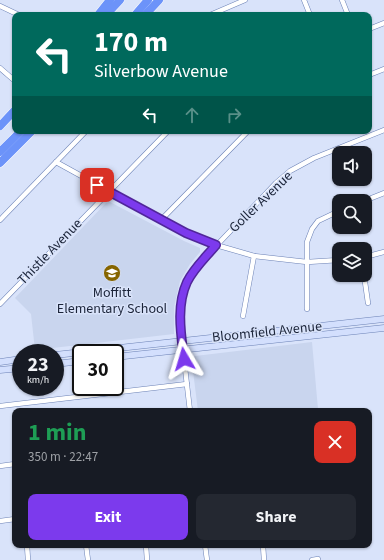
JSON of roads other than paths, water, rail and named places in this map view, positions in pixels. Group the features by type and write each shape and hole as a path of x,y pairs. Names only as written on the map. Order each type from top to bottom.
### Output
{"highway":[{"path":"100,12 110,0"},
{"path":"109,12 120,0"},
{"path":"137,12 148,0"},
{"path":"148,12 159,0"},
{"path":"0,126 12,113"},
{"path":"0,152 18,134"},
{"path":"0,163 29,134"}],"main road":[{"name":"Bloomfield Avenue","path":"64,354 384,319"},
{"path":"307,328 308,336"},
{"name":"Bloomfield Avenue","path":"124,356 384,328"},
{"path":"240,335 241,343"},
{"path":"126,347 127,356"},
{"path":"0,362 12,360"},
{"path":"0,370 12,369"}],"street":[{"path":"217,12 245,0"},
{"path":"304,0 309,12"},
{"path":"342,0 347,12"},
{"path":"0,6 13,12"},
{"path":"372,28 384,23"},
{"path":"0,68 12,78"},
{"path":"372,74 384,69"},
{"name":"Goller Avenue","path":"190,408 180,320 182,295 188,281 198,265 276,183 290,171 314,158 384,130"},
{"path":"0,220 83,134"},
{"name":"Thistle Avenue","path":"0,304 165,134"},
{"path":"161,220 245,134"},
{"path":"56,162 108,192 186,233 216,245 254,256 307,262 332,260"},
{"path":"372,198 384,193"},
{"path":"307,309 308,242 312,229 318,221 332,214"},
{"path":"372,255 384,252"},
{"path":"243,316 254,256"},
{"path":"365,282 368,303"},
{"path":"0,406 187,384"},
{"path":"0,466 12,464"},
{"path":"0,521 12,519"},
{"path":"26,548 28,560"},
{"path":"86,548 88,560"},
{"path":"146,548 147,560"},
{"path":"205,548 207,560"},
{"path":"263,548 264,560"},
{"path":"312,560 318,559"}],"place":[{"name":"Moffitt Elementary School","path":"112,273"}]}
